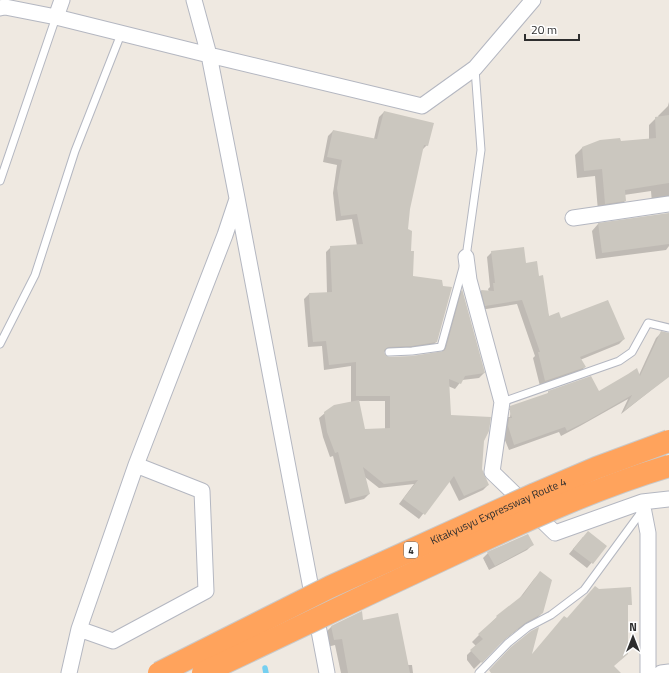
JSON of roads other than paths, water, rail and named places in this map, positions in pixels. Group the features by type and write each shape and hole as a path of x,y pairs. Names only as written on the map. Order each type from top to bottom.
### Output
{"highway":[{"name":"Kitakyusyu Expressway Route 4","path":"159,673 330,587 514,503 596,468 669,441"},
{"name":"Kitakyusyu Expressway Route 4","path":"203,673 341,606 540,514 603,489 669,466"}],"street":[{"path":"56,17 62,0"},
{"path":"194,0 209,56 327,673"},
{"path":"0,8 56,17 209,56 422,106 475,68 533,0"},
{"path":"69,673 79,629 136,465 225,235 237,198"},
{"path":"573,218 669,204"},
{"path":"466,257 469,280 502,402 492,472 555,533 669,499"},
{"path":"79,629 112,641 206,591 202,491 136,465"},
{"path":"643,506 648,533 648,673"},
{"path":"661,673 669,672"}],"lane":[{"path":"1,177 56,17"},
{"path":"0,344 35,275 75,152 122,34"},
{"path":"388,352 412,351 441,347 466,257 481,150 475,68"},
{"path":"502,402 619,361 632,352 648,323 669,328"},
{"path":"479,673 508,643 528,627 551,615 584,590 643,506"}],"waterway":[{"path":"265,668 266,673"}]}
